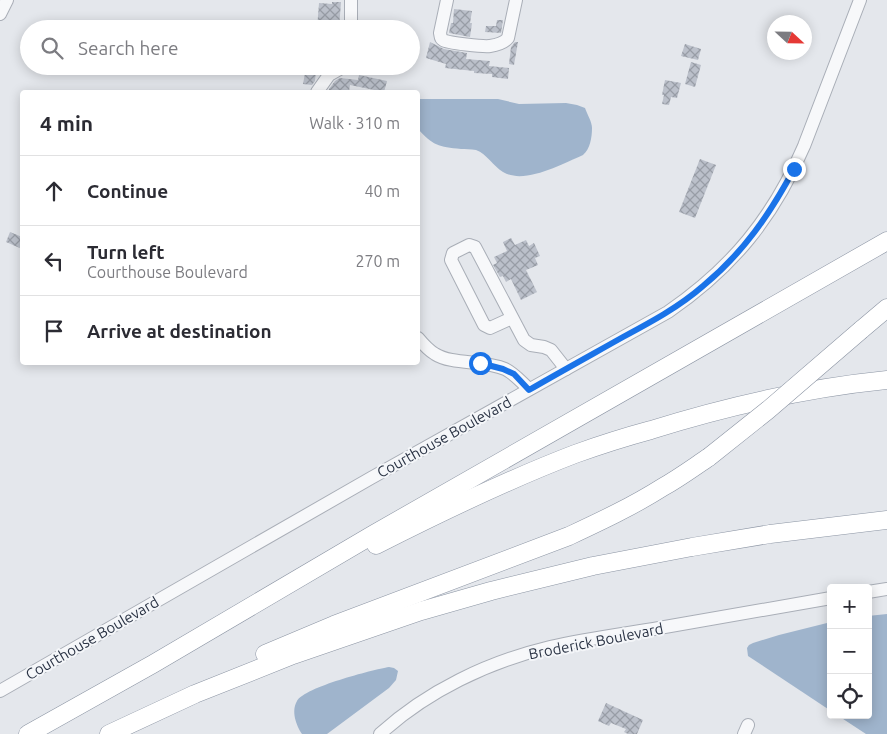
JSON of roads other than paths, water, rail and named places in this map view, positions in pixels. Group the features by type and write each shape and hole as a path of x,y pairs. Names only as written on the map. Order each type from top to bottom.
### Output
{"highway":[{"path":"28,734 887,241"},
{"path":"109,734 149,710 207,680 292,642 569,536 643,499 709,457 768,410 887,308"},
{"path":"218,626 459,504 576,454 687,418 732,407 807,391 887,380"},
{"path":"109,734 195,694 276,661 356,632 460,600 558,574 692,547 770,534 887,520"}],"street":[{"path":"0,14 8,0"},
{"path":"351,0 352,20"},
{"path":"447,0 441,28 443,40 452,43 488,46 505,42 508,38 516,0"},
{"name":"Courthouse Boulevard","path":"0,691 362,483 668,312 689,298 717,274 755,232 781,194 804,146 860,0"},
{"path":"318,90 329,75"},
{"path":"512,318 490,328 484,325 451,260 453,253 469,244 475,247 524,340 531,345 551,350 566,369"},
{"path":"420,340 436,355 444,358 480,363 514,374 529,390"},
{"path":"872,591 887,589"},
{"name":"Broderick Boulevard","path":"380,734 410,710 446,687 508,659 531,652 582,641 827,599"}],"water":[{"path":"420,99 498,99 519,104 566,103 585,108 592,128 590,143 583,155 543,172 521,176 503,172 476,150 441,146 428,139 420,131"},
{"path":"887,614 887,734 866,734 843,719 872,719 872,616"},
{"path":"827,623 827,708 748,656 747,648 749,645"},
{"path":"389,667 398,671 396,680 389,688 327,734 302,734 296,722 294,709 297,701 303,696 325,685"}]}
